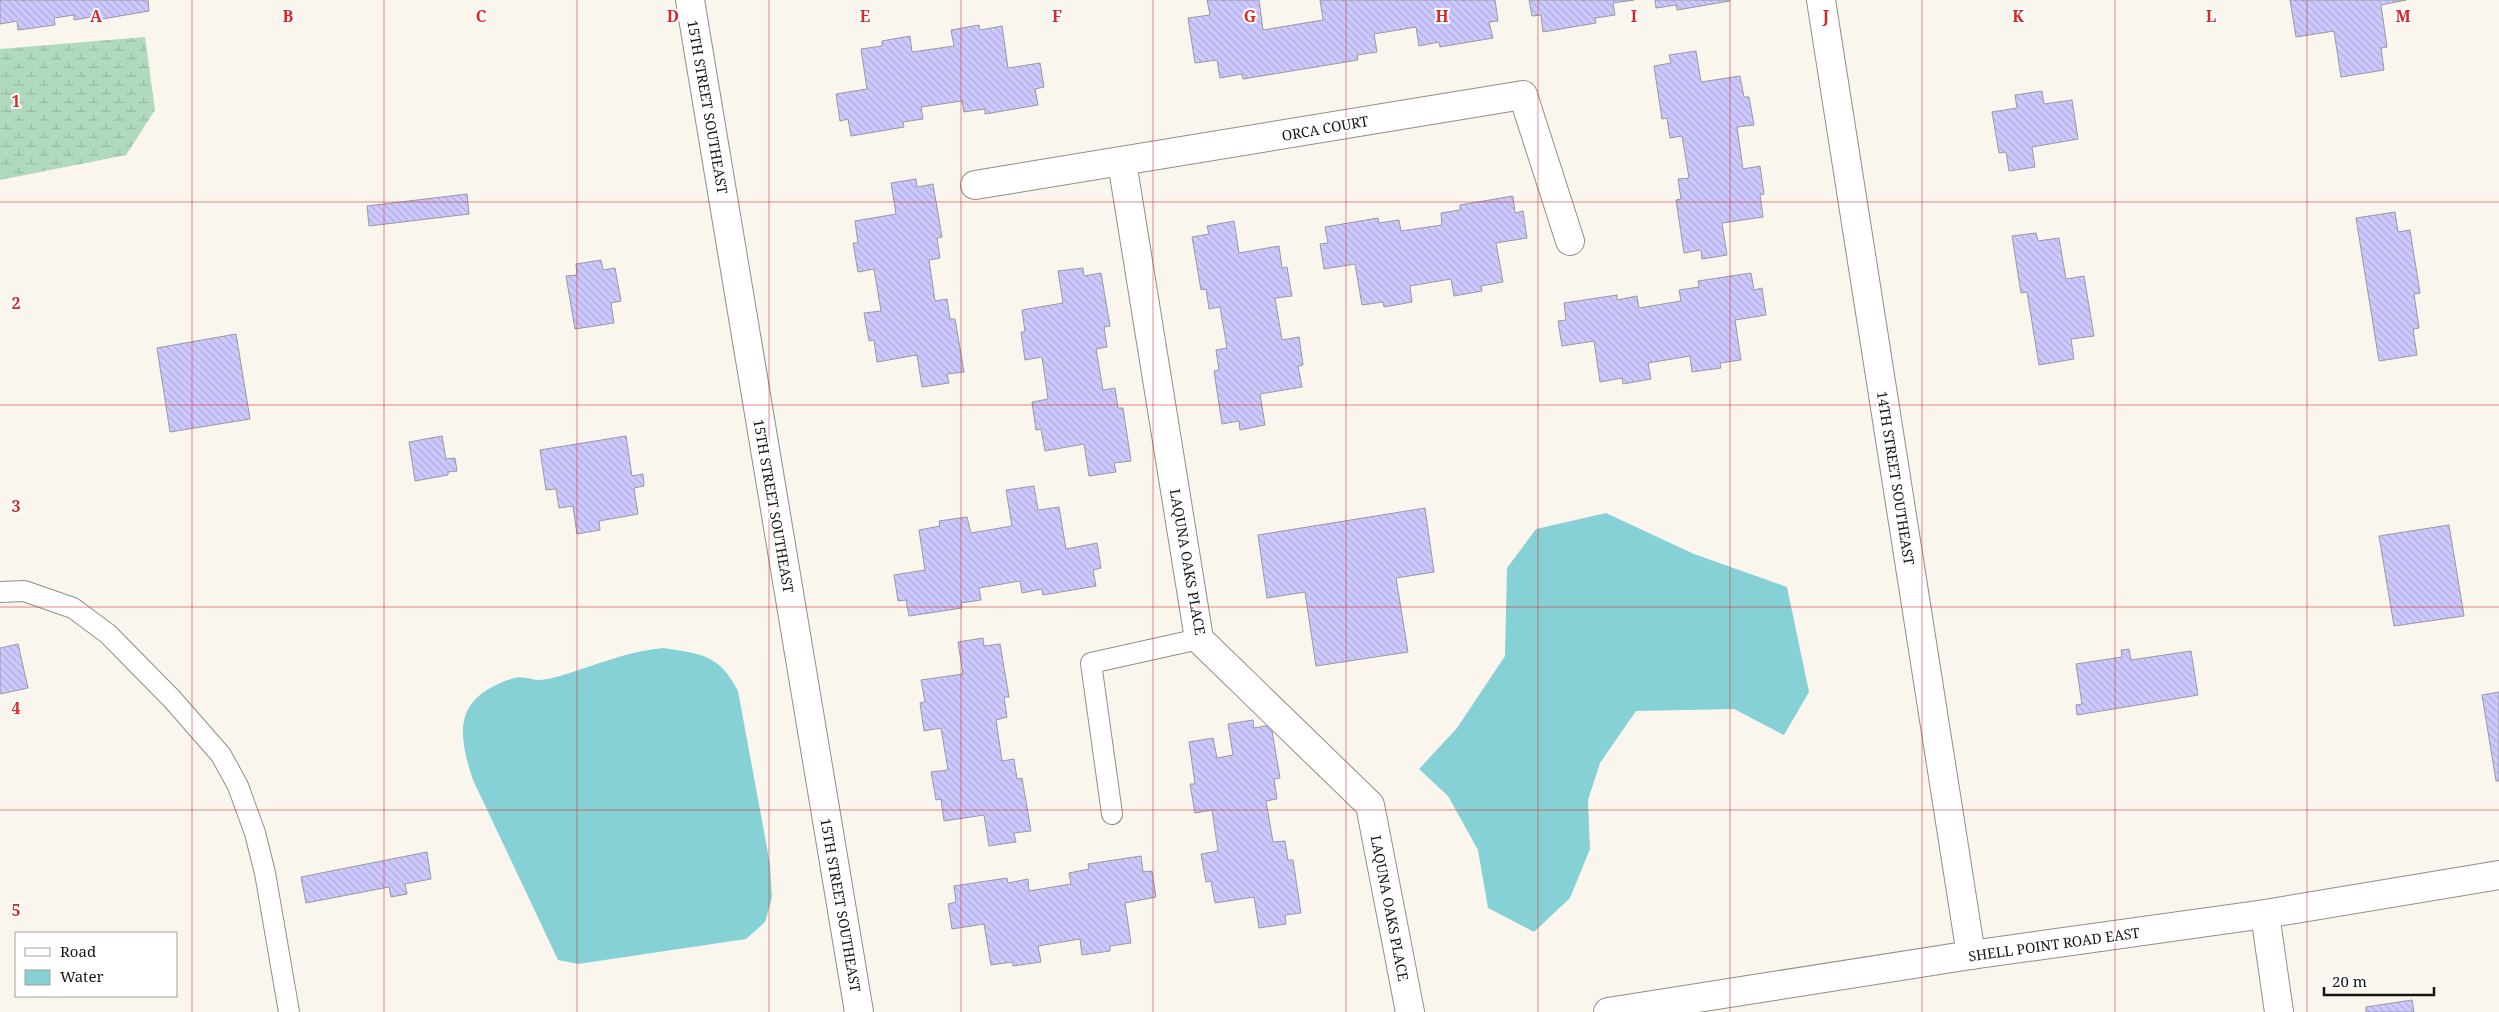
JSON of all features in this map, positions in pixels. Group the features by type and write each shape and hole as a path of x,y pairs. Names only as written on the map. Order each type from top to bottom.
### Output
{"street":[{"name":"15TH STREET SOUTHEAST","path":"690,0 859,1012"},
{"name":"14TH STREET SOUTHEAST","path":"1821,0 1971,955"},
{"name":"ORCA COURT","path":"975,185 1523,95 1570,241"},
{"name":"LAQUNA OAKS PLACE","path":"1122,162 1199,639 1370,806 1410,1012"},
{"name":"SHELL POINT ROAD EAST","path":"1608,1012 1971,955 2265,914 2499,875"},
{"path":"2265,914 2279,1012"}],"lane":[{"path":"0,592 24,591 73,608 108,634 172,699 220,755 238,786 255,833 267,883 289,1012"},
{"path":"1112,814 1091,663 1199,639"}],"green space":[{"path":"145,37 155,110 126,155 0,180 0,49"}],"water":[{"path":"1606,513 1694,554 1787,587 1809,692 1784,735 1734,709 1636,711 1600,763 1588,800 1590,849 1570,898 1534,932 1488,908 1478,850 1448,796 1419,769 1457,728 1505,656 1507,568 1536,529"},
{"path":"663,648 698,654 708,658 724,670 738,691 770,864 772,898 765,922 746,939 578,964 558,960 473,780 464,745 463,730 465,717 471,705 480,695 514,678 548,679 636,652"}],"building":[{"path":"0,0 148,0 149,11 96,20 96,16 74,20 74,15 54,18 55,25 18,30 17,21 0,24"},
{"path":"1207,0 1259,0 1263,30 1323,20 1320,0 1495,0 1498,21 1489,22 1493,38 1440,47 1439,42 1419,46 1416,27 1374,34 1377,52 1357,55 1358,60 1243,79 1242,74 1220,78 1217,60 1195,63 1188,18 1210,15"},
{"path":"1529,0 1634,0 1613,3 1615,15 1595,18 1596,23 1543,32 1541,15 1532,16"},
{"path":"1655,0 1730,1 1677,10 1676,5 1656,8"},
{"path":"2290,0 2406,0 2381,5 2387,47 2381,48 2384,70 2341,77 2334,31 2296,37"},
{"path":"979,25 980,30 1002,26 1008,68 1040,63 1044,87 1035,89 1038,105 985,114 985,109 964,112 962,101 921,107 923,119 903,122 904,127 851,136 848,119 840,121 836,94 867,89 861,49 882,46 882,41 910,36 912,52 954,46 951,30"},
{"path":"1696,51 1701,82 1740,76 1744,97 1749,97 1754,125 1737,127 1743,169 1760,166 1764,194 1760,195 1763,217 1722,223 1727,255 1702,259 1701,250 1684,253 1676,200 1681,199 1678,179 1689,178 1682,136 1670,138 1667,118 1662,119 1654,66 1671,63 1669,55"},
{"path":"2042,91 2044,104 2072,100 2078,139 2032,147 2035,167 2009,171 2006,152 1999,153 1992,112 2017,108 2015,95"},
{"path":"916,179 917,187 933,184 942,237 937,238 940,258 929,260 935,301 947,299 950,319 955,319 964,372 947,374 949,383 922,387 917,355 877,362 874,340 869,341 864,313 881,311 874,269 858,272 853,243 858,243 855,221 896,214 891,183"},
{"path":"467,194 469,214 369,226 367,206"},
{"path":"1513,196 1515,213 1523,211 1527,238 1496,243 1503,282 1481,286 1482,291 1454,296 1451,279 1410,286 1412,302 1384,307 1383,302 1362,305 1355,264 1324,269 1320,244 1328,243 1325,227 1378,218 1379,223 1399,220 1401,231 1442,225 1441,213 1460,210 1460,205"},
{"path":"2395,212 2398,232 2410,230 2420,293 2414,294 2419,328 2413,329 2417,355 2379,361 2356,218"},
{"path":"1234,221 1239,253 1279,246 1282,268 1287,267 1292,296 1275,298 1282,340 1299,337 1303,365 1298,366 1302,387 1260,394 1265,425 1240,430 1239,421 1222,424 1214,371 1219,370 1216,350 1227,348 1220,307 1209,309 1206,289 1201,290 1192,237 1209,234 1207,226"},
{"path":"2036,233 2038,241 2059,238 2066,279 2084,276 2094,336 2071,339 2074,359 2039,365 2027,292 2021,293 2012,236"},
{"path":"601,260 603,270 615,268 621,301 611,303 614,323 575,329 566,276 577,275 576,264"},
{"path":"1083,268 1084,276 1101,273 1110,326 1104,327 1107,347 1096,349 1103,390 1115,388 1118,408 1123,408 1131,461 1114,463 1116,472 1089,476 1084,444 1045,451 1041,429 1036,430 1032,402 1048,399 1042,357 1025,360 1021,332 1025,332 1022,310 1063,303 1058,271"},
{"path":"1751,273 1754,290 1762,288 1766,315 1735,320 1741,360 1720,363 1721,368 1692,372 1690,356 1648,363 1651,379 1623,384 1622,378 1600,382 1594,341 1562,346 1558,321 1566,320 1564,303 1617,295 1617,300 1637,296 1639,308 1681,301 1679,290 1699,287 1698,281"},
{"path":"236,334 250,419 170,432 157,348"},
{"path":"442,436 446,459 455,458 457,471 448,472 448,475 415,481 409,442"},
{"path":"626,436 632,476 643,474 644,486 634,488 638,514 599,521 600,530 577,534 573,506 559,508 556,489 546,490 540,450"},
{"path":"1034,486 1038,510 1059,507 1066,549 1097,543 1101,568 1093,570 1096,586 1043,595 1042,589 1022,593 1020,581 979,588 981,600 961,603 962,608 909,616 906,600 898,601 894,575 925,570 919,530 940,526 939,521 967,517 971,533 1012,526 1006,490"},
{"path":"1425,508 1434,572 1396,578 1408,652 1316,666 1305,592 1267,598 1258,535"},
{"path":"2449,525 2464,616 2394,626 2379,536"},
{"path":"983,638 984,646 1000,644 1009,697 1004,697 1007,717 996,720 1002,761 1014,759 1017,779 1022,778 1031,831 1014,833 1016,842 989,846 984,815 944,821 941,799 936,800 931,772 948,770 941,728 924,731 920,703 925,702 921,680 963,674 958,642"},
{"path":"18,644 28,688 0,694 0,648"},
{"path":"2129,649 2131,660 2191,651 2198,695 2077,715 2076,705 2082,704 2076,664 2122,657 2121,650"},
{"path":"2499,692 2499,781 2496,781 2482,695"},
{"path":"1253,720 1254,728 1271,725 1280,778 1274,779 1277,799 1266,801 1273,842 1285,841 1288,860 1293,860 1301,913 1285,915 1286,924 1259,928 1254,897 1215,903 1211,881 1206,882 1201,854 1218,851 1212,810 1195,813 1190,784 1195,784 1189,742 1213,738 1217,758 1233,755 1228,724"},
{"path":"427,852 431,879 405,884 407,894 391,897 389,887 306,903 301,877"},
{"path":"1141,856 1143,872 1152,871 1156,897 1125,903 1131,943 1110,946 1110,951 1082,955 1080,939 1038,946 1041,962 1013,966 1012,962 991,965 984,924 952,929 948,904 956,902 954,886 1007,878 1008,883 1028,879 1029,891 1071,884 1069,873 1089,869 1088,864"},
{"path":"2412,1000 2414,1012 2366,1012 2366,1007"}]}
